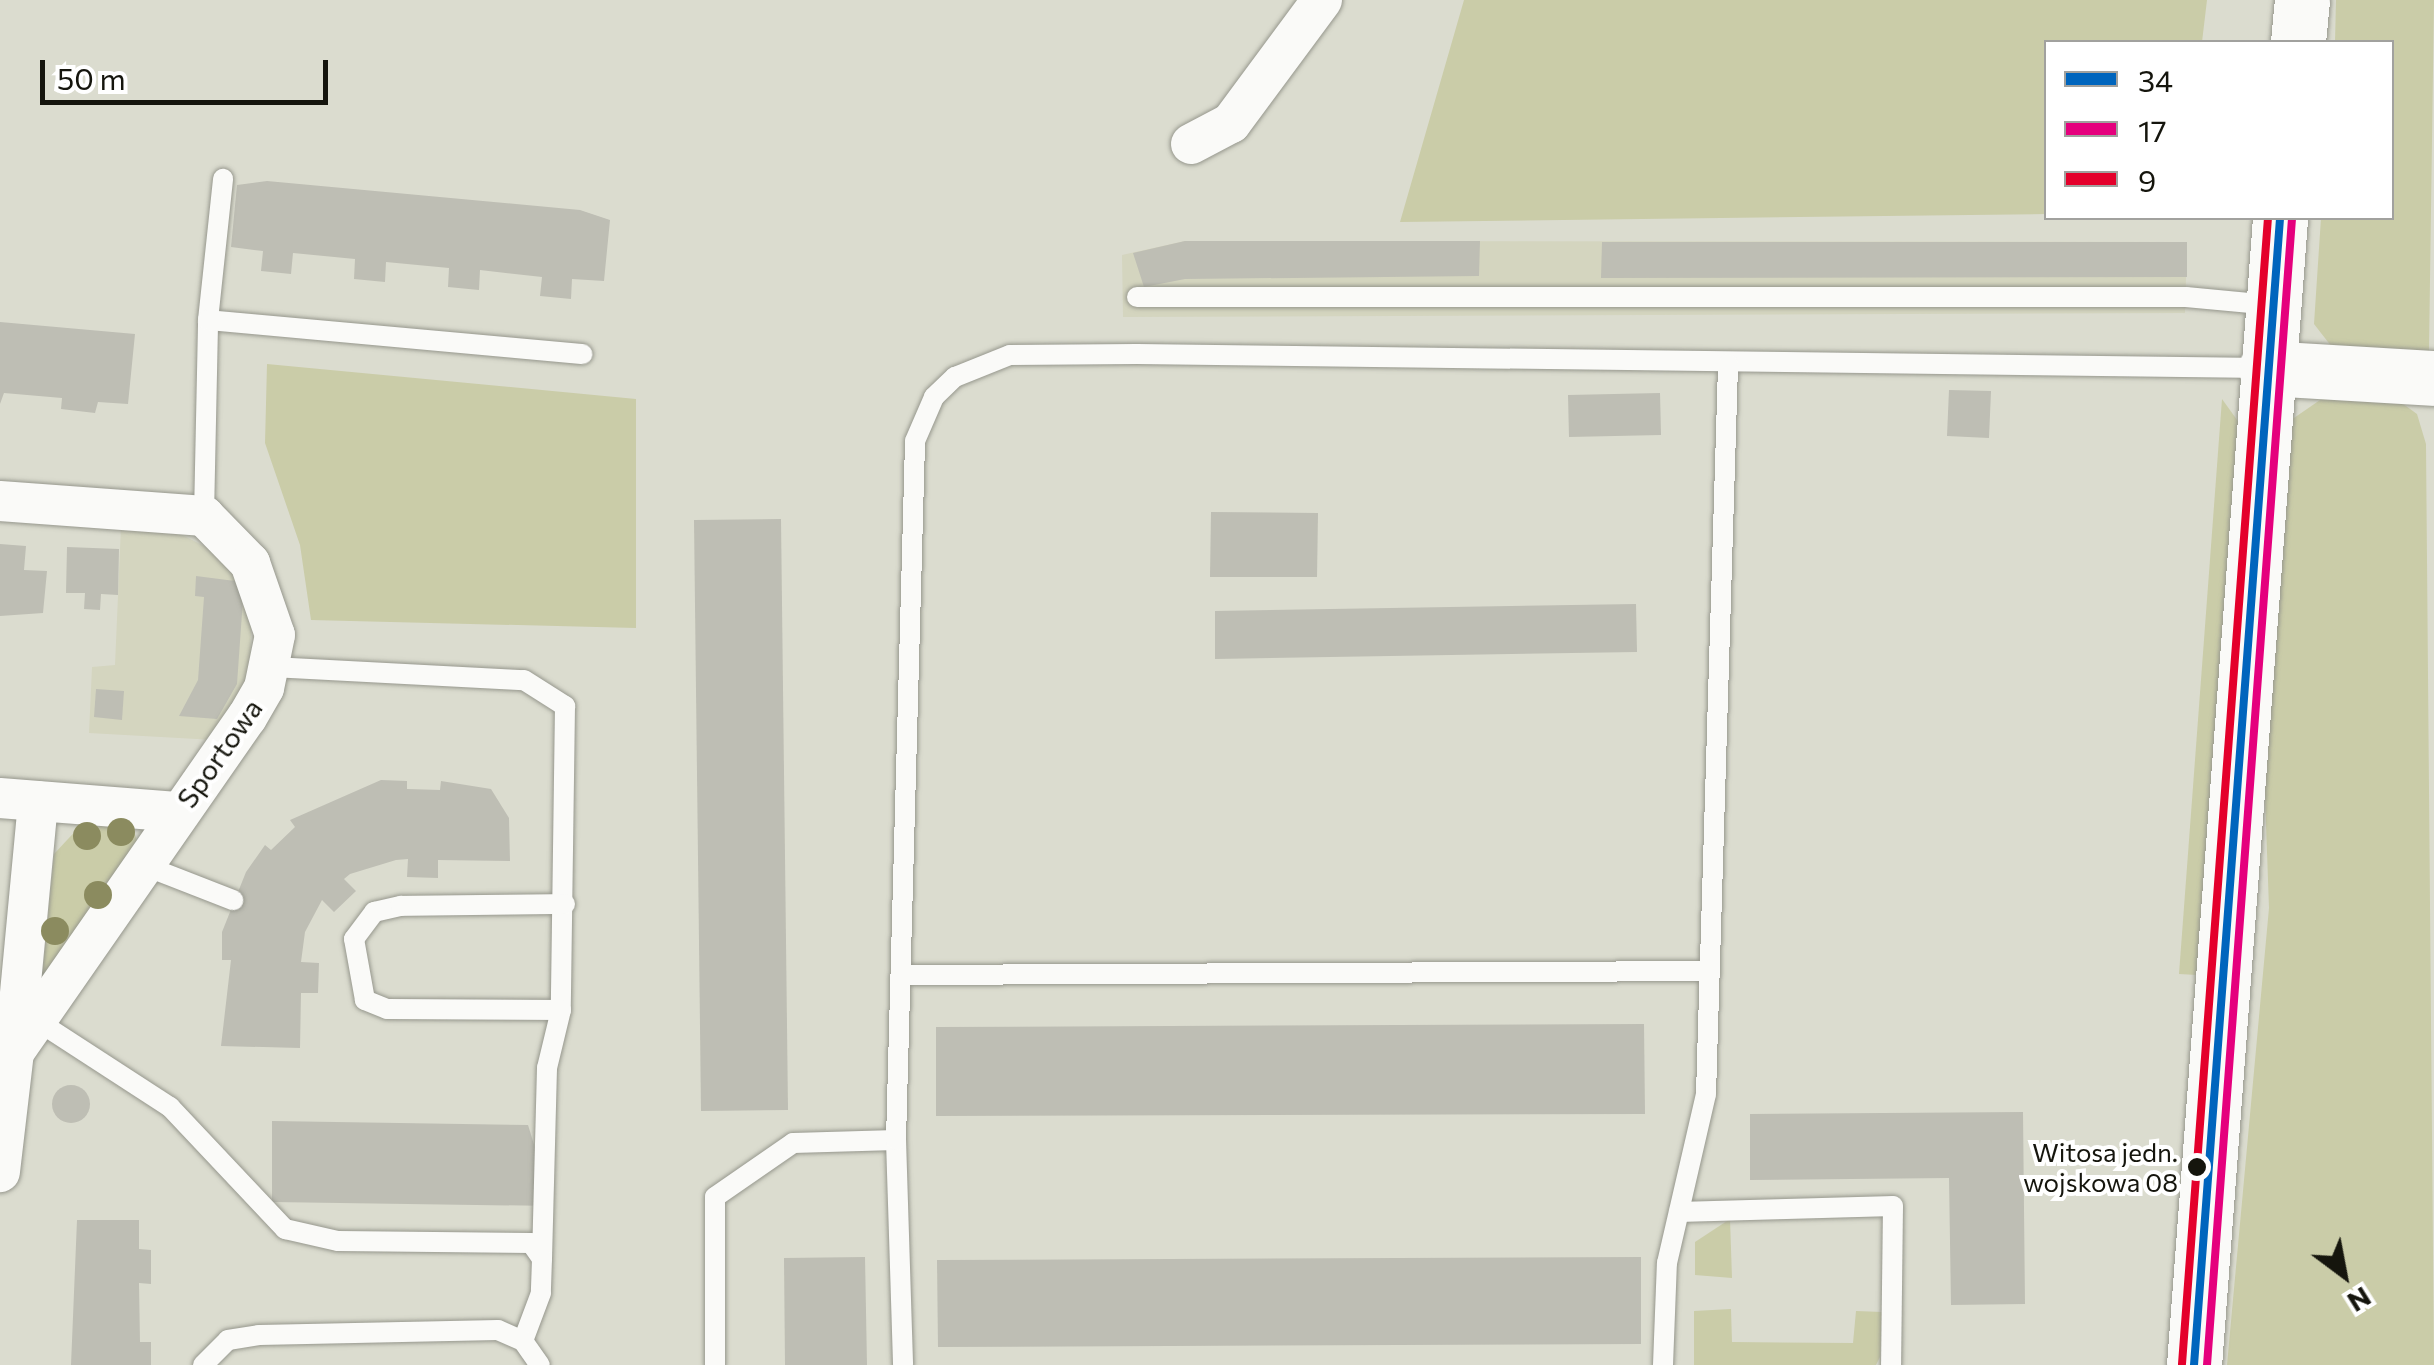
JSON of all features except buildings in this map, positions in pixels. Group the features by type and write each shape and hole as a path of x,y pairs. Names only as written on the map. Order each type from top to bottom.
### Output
{"main road":[{"path":"2298,40 2302,0"},
{"path":"2194,1365 2280,220"},
{"path":"2266,368 2434,378"}],"street":[{"path":"1192,144 1231,123 1322,0"},
{"path":"0,501 204,516"},
{"name":"Sportowa","path":"25,1036 179,812 272,667 262,587 204,516"},
{"path":"19,799 179,812"},
{"name":"Sportowa","path":"1,1156 25,1036 19,799"}],"lane":[{"path":"204,516 208,320 223,179"},
{"path":"1137,297 2186,297 2272,305"},
{"path":"208,320 582,354"},
{"path":"903,1365 896,1140 915,441 934,397 955,376 1010,355 2266,368"},
{"path":"1663,1365 1679,1212 1706,1094 1728,364"},
{"path":"272,667 524,680 550,690 572,728 561,1010 548,1068 542,1259 523,1340"},
{"path":"142,865 233,900"},
{"path":"561,1010 387,1010 364,1000 354,939 374,912 401,906 564,904"},
{"path":"901,975 1709,971"},
{"path":"25,1036 170,1107 285,1229 338,1241 531,1243 542,1259"},
{"path":"715,1365 715,1196 793,1143 896,1140"},
{"path":"1679,1212 1893,1206 1891,1365"},
{"path":"203,1365 228,1340 259,1335 498,1330 523,1340 540,1365"}],"shaded area":[{"path":"1464,0 2207,0 2202,40 2044,40 2044,214 1400,222"},
{"path":"2336,0 2434,0 2429,351 2335,351 2314,324 2321,220 2394,220 2394,40 2335,40"},
{"path":"1185,241 2187,242 2185,313 1123,317 1122,255"},
{"path":"267,364 636,399 636,628 311,620 300,545 265,443"},
{"path":"2323,398 2399,401 2417,414 2426,444 2434,1365 2227,1365 2269,908 2263,739 2291,420"},
{"path":"2222,399 2240,424 2197,975 2179,974"},
{"path":"121,527 170,529 230,559 252,599 249,692 215,740 89,733 92,667 115,665"},
{"path":"82,824 132,825 138,844 42,978 54,854"},
{"path":"1730,1219 1732,1278 1695,1275 1695,1242"},
{"path":"1731,1309 1732,1342 1853,1343 1856,1311 1882,1312 1880,1357 1876,1365 1694,1365 1694,1311"}],"transit line":[{"name":"9","path":"2182,1364 2268,220"},
{"name":"34","path":"2194,1365 2280,220"},
{"name":"17","path":"2207,1365 2292,220"}],"place":[{"name":"Witosa jedn. wojskowa 08","path":"2197,1167"}]}
